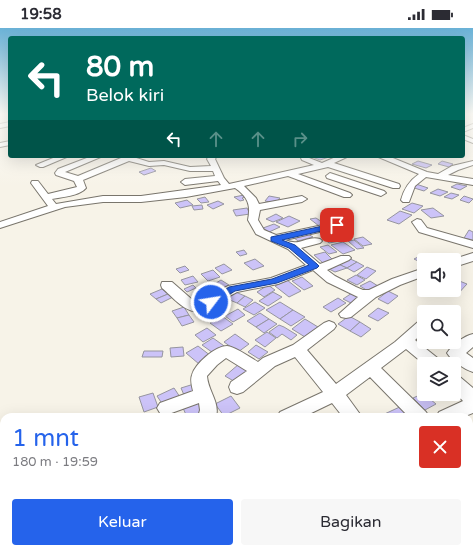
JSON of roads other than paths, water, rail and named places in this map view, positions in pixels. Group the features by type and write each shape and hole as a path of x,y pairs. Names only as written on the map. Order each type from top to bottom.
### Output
{"street":[{"path":"40,165 59,158"},
{"path":"94,158 59,172 78,179 123,158"},
{"path":"128,158 149,164 164,163 190,169 225,180 250,195 255,208 253,216 256,227 262,233 292,247 331,279 351,290 366,295 371,294"},
{"path":"164,163 173,158"},
{"path":"211,158 225,180"},
{"path":"305,158 396,186"},
{"path":"185,182 290,174 325,165 341,158"},
{"path":"386,158 425,174 473,182"},
{"path":"440,176 455,168 473,163"},
{"path":"312,182 347,170"},
{"path":"290,174 346,195"},
{"path":"406,200 410,185 425,174"},
{"path":"330,176 381,194"},
{"path":"46,197 72,192 82,188 78,179"},
{"path":"0,225 54,207 81,202 141,199 186,194 225,180"},
{"path":"35,183 54,207"},
{"path":"72,192 81,202"},
{"path":"255,208 302,199"},
{"path":"417,222 423,230 473,245"},
{"path":"274,239 337,225"},
{"path":"292,247 316,241"},
{"path":"461,261 473,257"},
{"path":"168,285 189,305 197,308 233,289 274,281 345,258"},
{"path":"346,314 371,294 417,275"},
{"path":"237,387 269,362 298,349 328,326"},
{"path":"295,413 335,394 406,341 417,331"},
{"path":"473,338 455,353 473,366"},
{"path":"406,341 425,357"},
{"path":"298,349 350,413"},
{"path":"208,413 209,411 198,378 200,370 225,351 258,370"},
{"path":"371,368 416,413"},
{"path":"454,413 468,407 472,402 471,396 461,387"},
{"path":"166,408 203,394"}]}
